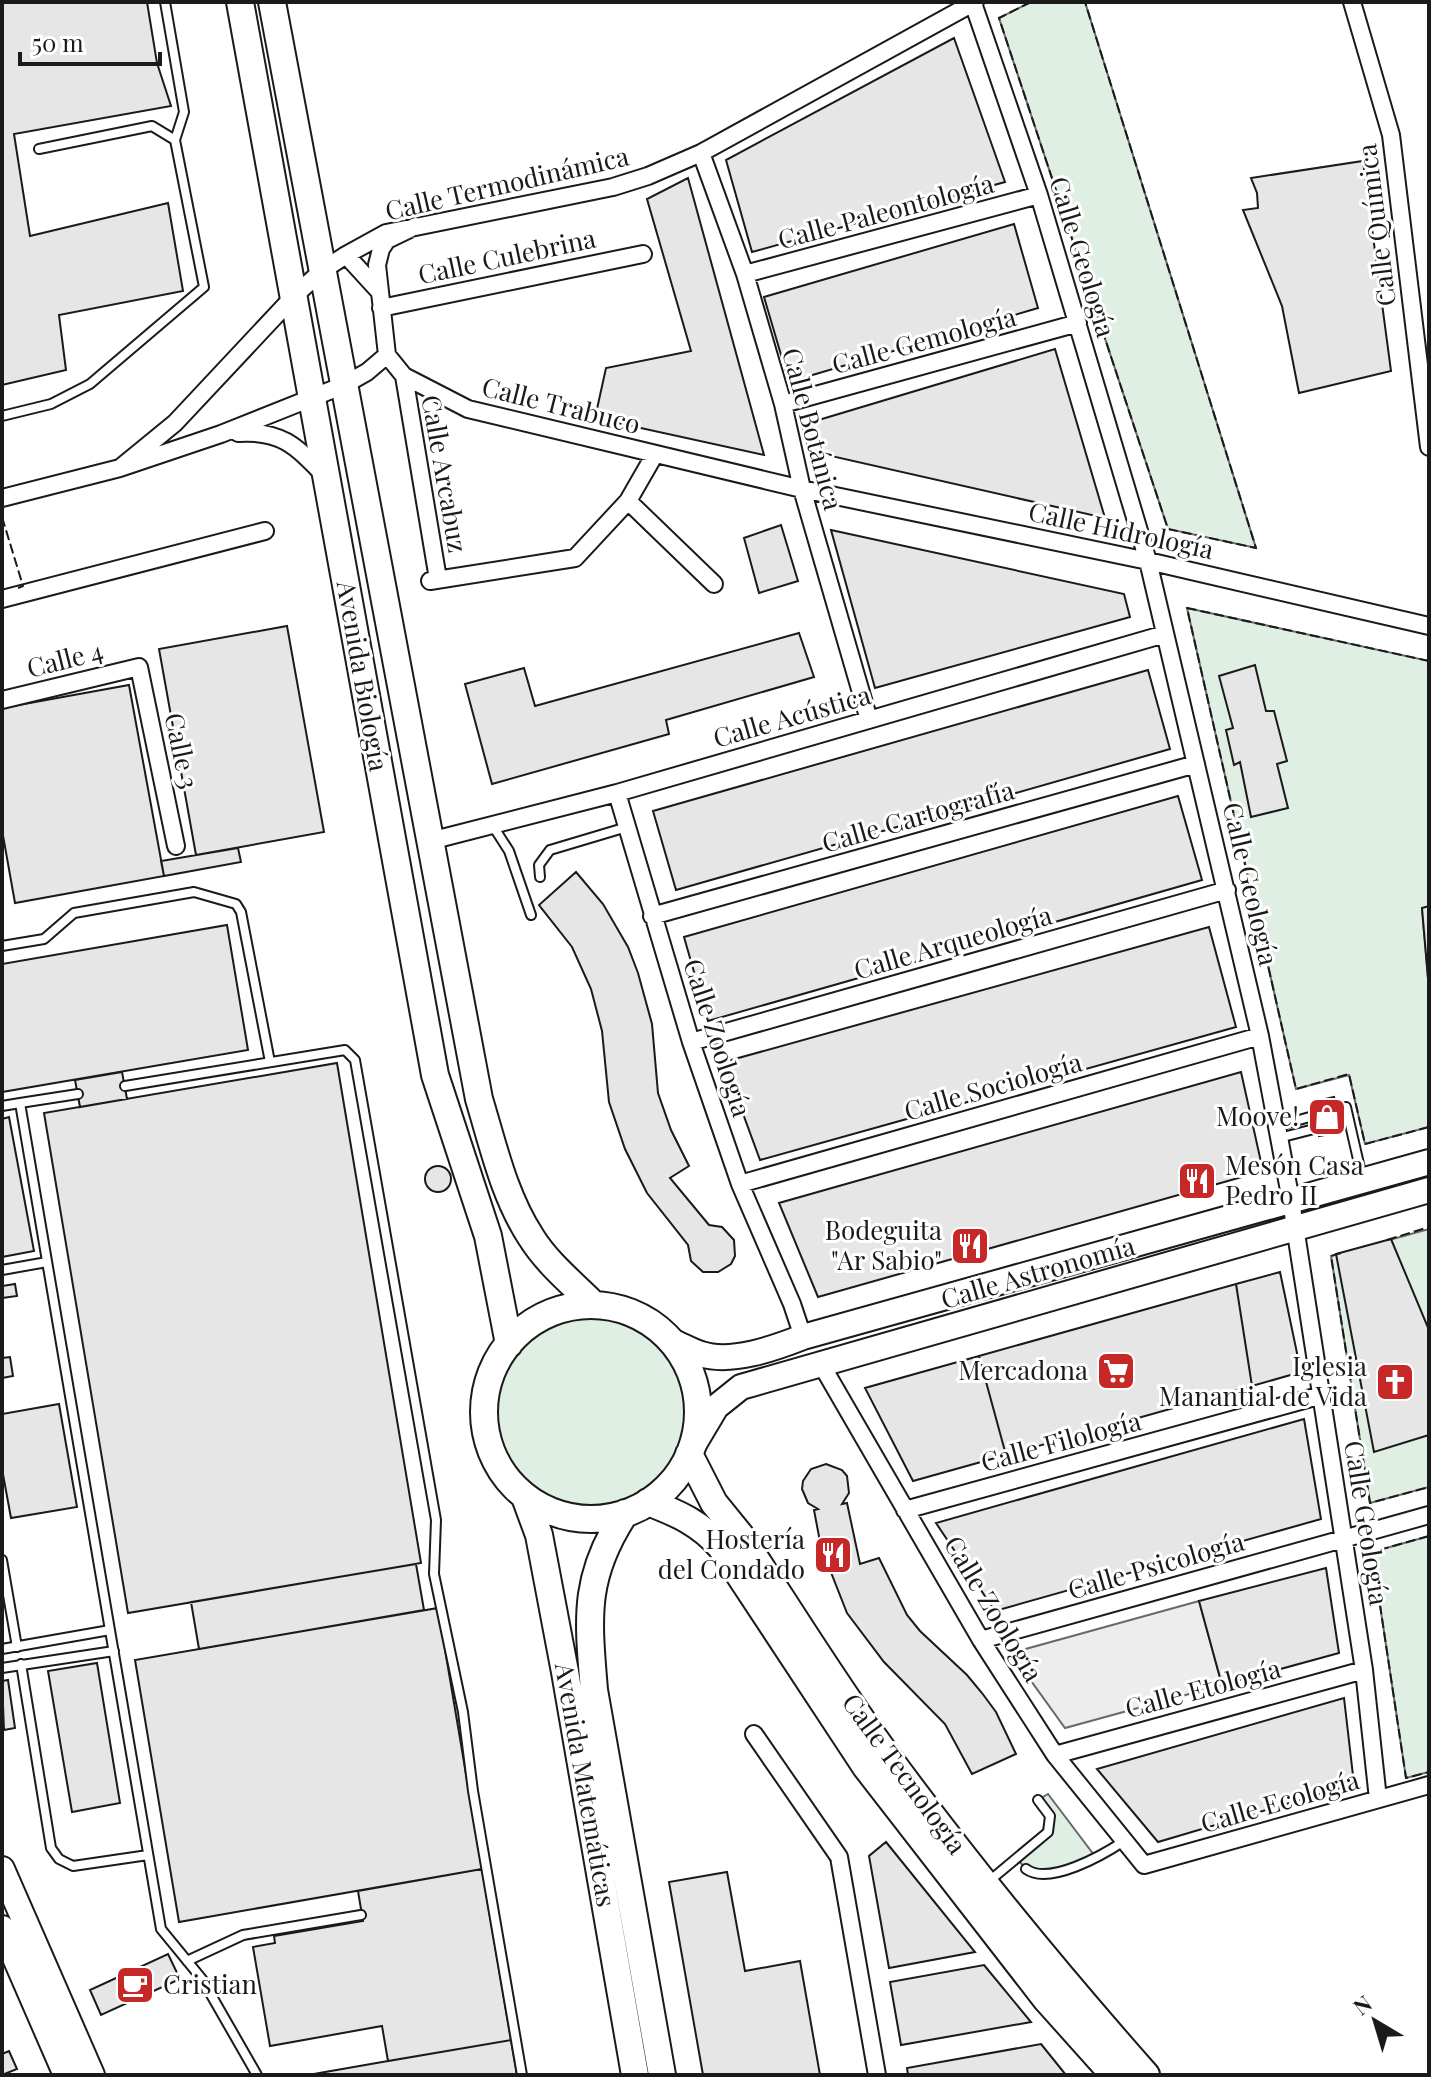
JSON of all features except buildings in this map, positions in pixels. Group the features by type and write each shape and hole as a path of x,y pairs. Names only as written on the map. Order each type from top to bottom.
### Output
{"main road":[{"name":"Avenida Biología","path":"240,2 435,1075 488,1236 509,1344"},
{"name":"Avenida Biología","path":"272,2 479,1099 510,1197 532,1238 594,1305"},
{"path":"282,2 293,115"},
{"path":"594,1305 636,1315 671,1341 691,1374 696,1392 697,1421 690,1452 672,1481 636,1508 594,1518 563,1515 525,1497 500,1469 486,1434 485,1396 498,1360 520,1332 547,1315 594,1305"},
{"name":"Calle Tecnología","path":"690,1452 714,1503 740,1535 884,1751 984,1885 1146,2075"},
{"name":"Avenida Matemáticas","path":"525,1497 539,1535 635,2075"},
{"name":"Calle Tecnología","path":"636,1508 690,1519 705,1529 721,1547 866,1767 1046,1999 1114,2075"},
{"name":"Avenida Matemáticas","path":"636,1508 599,1558 593,1577 589,1630 594,1690 662,2075"}],"street":[{"name":"Calle Termodinámica","path":"120,468 175,423 294,296 323,270 386,233 613,187 648,176 701,153 974,2"},
{"name":"Calle Geología","path":"974,2 1039,195 1148,561 1260,1036 1291,1201 1322,1395 1364,1670 1378,1799"},
{"name":"Calle Química","path":"1352,2 1391,135 1429,447"},
{"name":"Calle Botánica","path":"701,153 745,274 783,404 802,489 869,720"},
{"name":"Calle Paleontología","path":"745,274 1039,195"},
{"path":"2,498 120,468 221,434 344,385 367,372 387,355 378,290 377,265 381,249 394,235 416,226"},
{"name":"Calle Culebrina","path":"381,308 643,254"},
{"path":"346,255 378,290"},
{"name":"Calle Gemología","path":"783,404 1078,323"},
{"name":"Calle Trabuco","path":"387,355 404,376 468,409 802,489"},
{"name":"Calle Arcabuz","path":"404,376 434,580 575,558 628,501"},
{"path":"221,434 257,432 276,435 301,451 325,476"},
{"path":"655,454 628,501 714,584"},
{"name":"Calle Hidrología","path":"802,489 1148,561 1429,626"},
{"path":"2,599 265,531"},
{"name":"Calle Acústica","path":"430,841 617,793 1165,634"},
{"name":"Calle 4","path":"2,700 139,667"},
{"name":"Calle 3","path":"139,667 176,846"},
{"name":"Calle Cartografía","path":"652,916 1196,764"},
{"name":"Calle Zoología","path":"617,793 691,1042 740,1184 803,1337"},
{"name":"Calle Arqueología","path":"691,1042 1227,890"},
{"name":"Calle Sociología","path":"740,1184 1260,1036"},
{"name":"Calle Astronomía","path":"671,1341 703,1355 719,1357 765,1351 803,1337 1429,1162"},
{"name":"Calle Astronomía","path":"690,1452 716,1407 741,1387 1429,1190"},
{"name":"Calle Zoología","path":"821,1364 981,1640 1055,1755 1144,1865"},
{"name":"Calle Filología","path":"905,1510 1322,1395"},
{"name":"Calle Psicología","path":"981,1640 1429,1515"},
{"name":"Calle Etología","path":"1055,1755 1364,1670"},
{"path":"754,1734 839,1857 877,2075"},
{"name":"Calle Ecología","path":"1144,1865 1429,1785"},
{"path":"2,1869 92,2075"},
{"path":"2,1928 66,2075"}],"lane":[{"path":"2,416 51,404 90,384 204,287 175,140 184,112 165,2"},
{"path":"39,149 152,126 175,140"},
{"path":"493,825 509,851 531,915"},
{"path":"540,877 539,865 550,850 627,827"},
{"path":"2,946 44,939 74,913 194,892 236,904 241,912 270,1062"},
{"path":"125,1086 345,1050 355,1060 436,1520 434,1574 463,1712 473,1791 522,2075"},
{"path":"2,1106 78,1094"},
{"path":"20,1103 161,1929 202,1979 257,2075"},
{"path":"1278,1132 1349,1120 1363,1181"},
{"path":"2,1270 47,1262"},
{"path":"2,1560 17,1647"},
{"path":"2,1649 110,1630"},
{"path":"2,1668 114,1651"},
{"path":"21,1664 54,1854 73,1866 148,1855"},
{"path":"984,1885 1048,1832 1050,1816 1038,1800"},
{"path":"1026,1869 1040,1875 1087,1863 1100,1858 1124,1840"},
{"path":"187,1961 243,1935 361,1915"}],"green space":[{"path":"1031,2 1085,2 1256,548 1168,529 999,18"},
{"path":"1187,608 1429,661 1429,906 1422,909 1429,990 1429,1127 1365,1144 1349,1075 1296,1089"},
{"name":"Iglesia Manantial de Vida","path":"1429,1229 1429,1487 1370,1503 1331,1256"},
{"path":"591,1305 632,1314 650,1323 666,1337 680,1353 689,1371 698,1412 689,1453 680,1471 666,1487 650,1501 632,1510 591,1519 550,1510 532,1501 516,1487 502,1471 493,1453 484,1412 493,1371 502,1353 516,1337 532,1323 550,1314"},
{"path":"1429,1536 1429,1772 1406,1778 1372,1552"},
{"path":"1048,1794 1097,1859 1040,1875 1029,1872 1017,1859 1050,1825 1038,1800"}],"shaded area":[{"path":"1199,1601 1222,1685 1065,1728 1011,1653"}],"fence":[{"path":"1031,2 999,18 1168,529 1256,548 1085,2"},
{"path":"2,517 23,586 18,588"},
{"path":"1429,661 1187,608 1296,1089 1349,1074 1365,1144 1429,1127"},
{"path":"1387,1240 1429,1227"},
{"path":"1341,1253 1331,1256 1370,1503 1429,1487"},
{"path":"1429,1536 1372,1552 1406,1778 1429,1772"}],"place":[{"name":"Moove!","path":"1327,1117"},
{"name":"Mesón Casa Pedro II","path":"1197,1181"},
{"name":"Bodeguita \"Ar Sabio\"","path":"970,1246"},
{"name":"Mercadona","path":"1116,1371"},
{"name":"Iglesia Manantial de Vida","path":"1395,1382"},
{"name":"Hostería del Condado","path":"833,1555"},
{"name":"Cristian","path":"135,1985"}]}
